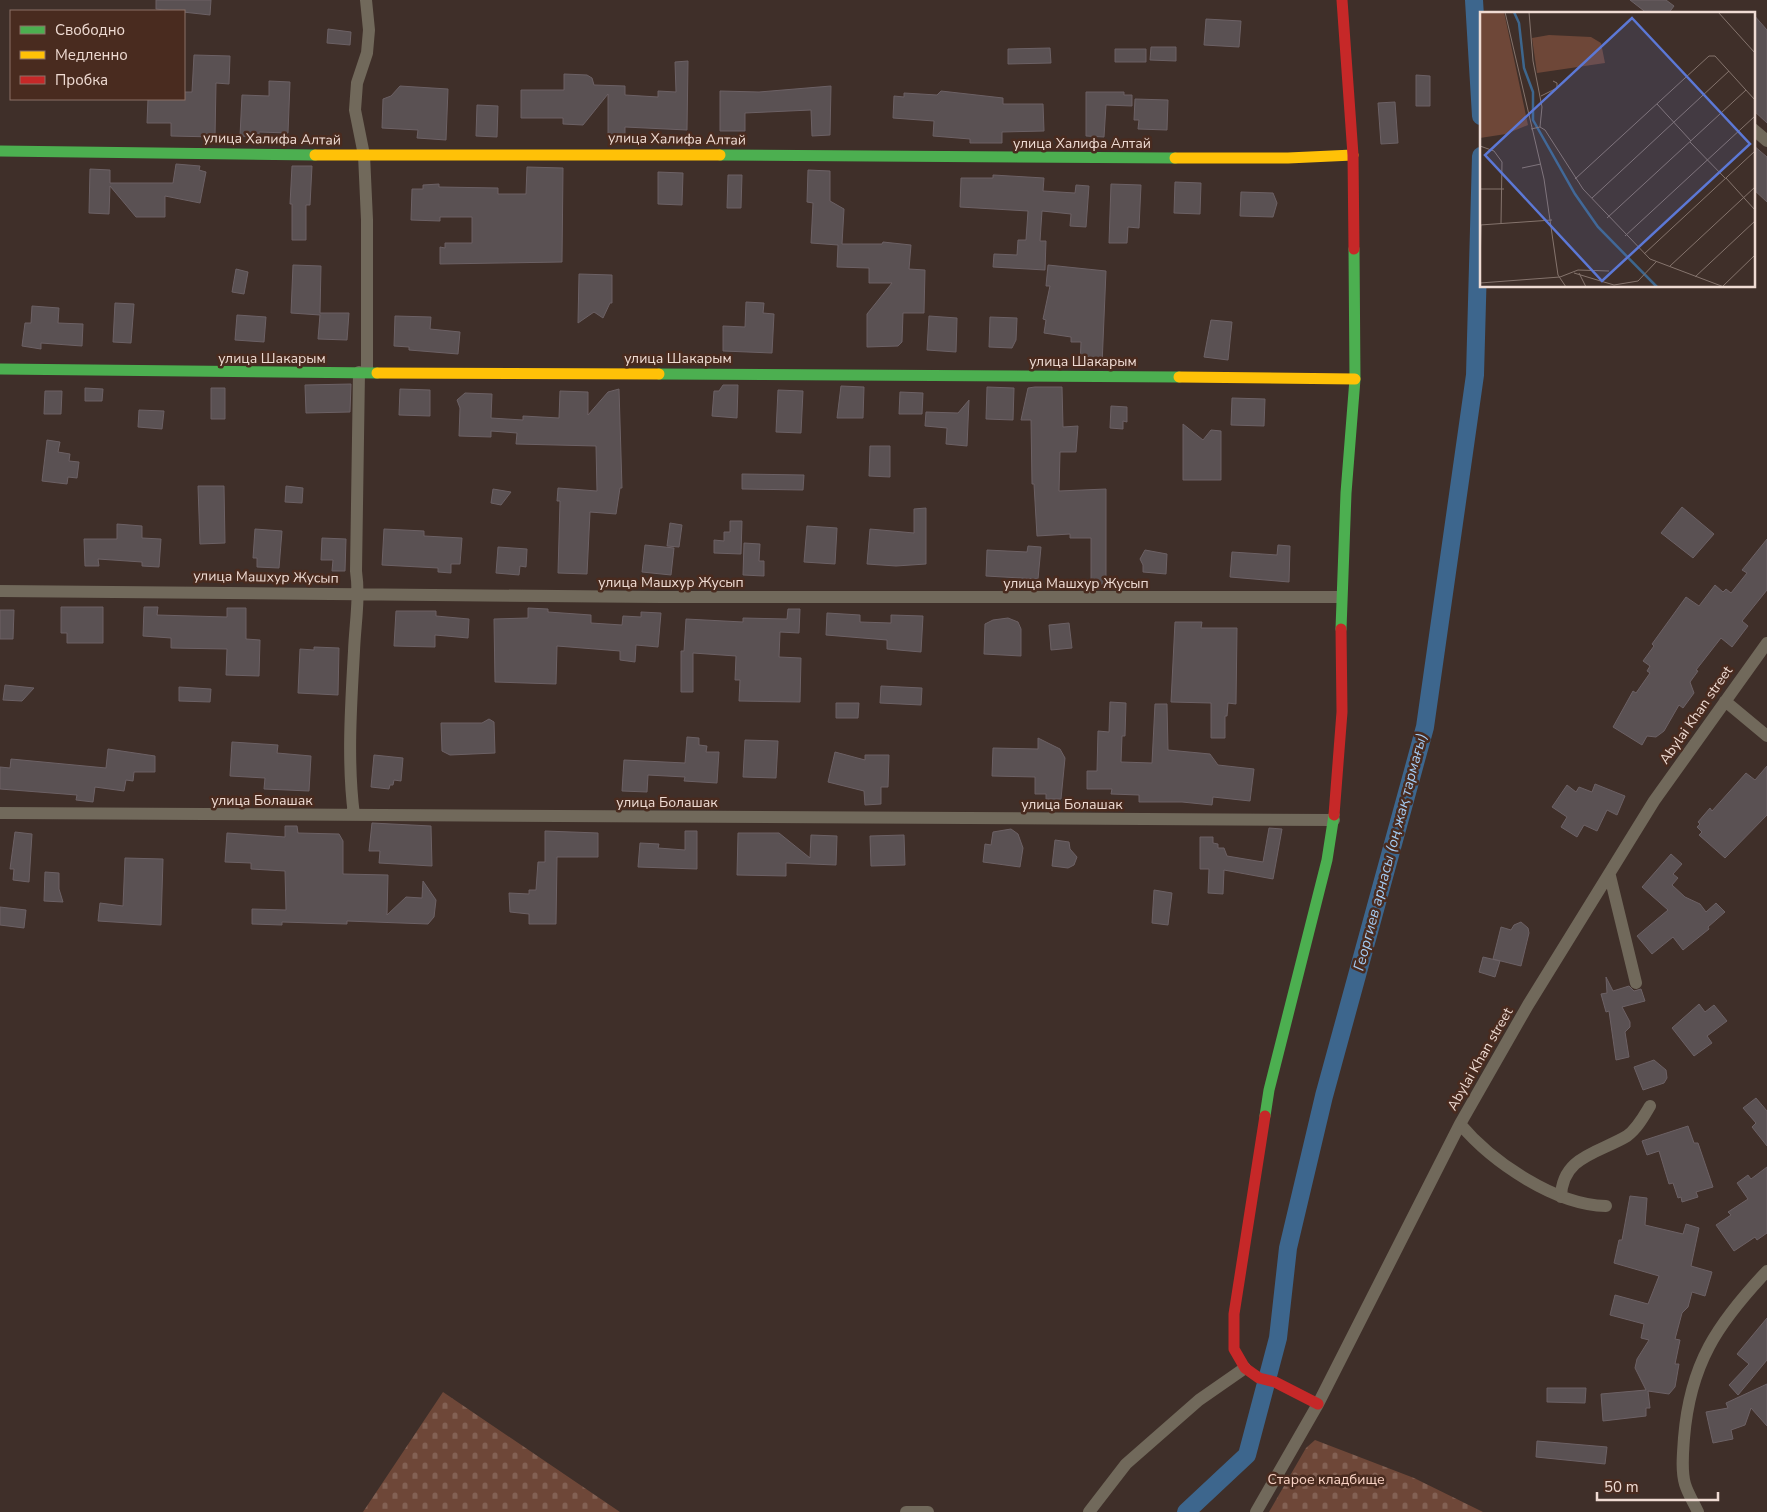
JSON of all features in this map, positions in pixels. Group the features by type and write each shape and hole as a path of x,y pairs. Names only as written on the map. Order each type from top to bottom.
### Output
{"street":[{"path":"354,815 351,793 352,704 359,593 356,571 367,220 364,155 355,110 357,84 367,53 369,30 366,0"},
{"path":"1318,1404 1275,1382 1259,1378 1245,1368 1234,1349 1234,1314 1268,1090 1326,860 1334,820 1342,712 1341,597 1346,493 1355,379 1356,242 1353,155 1342,0"},
{"path":"1754,130 1767,141"},
{"name":"улица Халифа Алтай","path":"0,151 364,155 543,153 1038,158 1288,158 1353,155"},
{"name":"улица Шакарым","path":"0,369 207,373 363,372 1355,379"},
{"name":"улица Машхур Жусып","path":"0,591 659,597 1341,597"},
{"name":"Abylai Khan street","path":"1256,1512 1318,1404 1460,1124 1528,1005 1610,876 1654,801 1767,643"},
{"path":"1725,701 1767,736"},
{"name":"улица Болашак","path":"0,813 1334,820"},
{"path":"1610,876 1636,982"},
{"path":"1562,1197 1562,1186 1566,1175 1583,1157 1628,1135 1643,1119 1650,1106"},
{"path":"1460,1124 1473,1139 1500,1162 1562,1197 1588,1205 1606,1206"},
{"path":"1698,1512 1685,1484 1684,1472 1683,1457 1689,1395 1698,1368 1720,1328 1767,1270"},
{"path":"1089,1512 1126,1464 1199,1400 1245,1368"},
{"path":"906,1512 928,1512"}],"green space":[{"path":"443,1392 620,1512 363,1512"},
{"name":"Старое кладбище","path":"1315,1440 1414,1478 1483,1512 1269,1512 1306,1448"}],"building":[{"path":"156,0 211,0 210,15 185,12 185,10 156,9"},
{"path":"1630,0 1666,0 1674,6 1670,12 1645,12"},
{"path":"1754,15 1767,30 1767,123 1754,111"},
{"path":"1206,19 1241,21 1239,47 1204,45"},
{"path":"328,29 351,32 350,45 327,43"},
{"path":"1151,47 1176,47 1176,61 1150,60"},
{"path":"1050,48 1051,63 1008,64 1008,49"},
{"path":"1115,49 1146,49 1146,62 1115,62"},
{"path":"194,55 230,56 229,84 216,83 215,137 171,136 171,123 147,123 148,100 185,100 185,92 192,92"},
{"path":"688,61 687,130 625,127 625,136 608,136 608,94 583,125 563,124 563,118 521,118 521,90 564,90 564,74 587,75 592,78 594,85 625,86 625,95 658,97 658,91 676,92 675,62"},
{"path":"1416,75 1430,76 1430,106 1416,106"},
{"path":"269,81 290,82 288,133 259,132 259,137 240,136 242,95 269,96"},
{"path":"400,86 448,89 446,140 417,138 418,130 382,128 383,99 391,96"},
{"path":"831,86 830,135 812,136 811,110 745,113 745,131 720,131 720,91 759,92"},
{"path":"941,91 1003,98 1003,104 1043,104 1044,131 1002,132 1002,143 970,143 970,139 933,136 934,121 893,118 894,96 904,97 904,93 937,95"},
{"path":"1086,92 1124,92 1124,95 1132,95 1132,106 1106,105 1104,137 1086,136"},
{"path":"1135,99 1168,100 1167,130 1138,129 1139,120 1134,120"},
{"path":"1395,102 1398,143 1381,144 1378,103"},
{"path":"477,105 498,106 497,137 476,136"},
{"path":"1754,146 1767,157 1767,202 1754,190"},
{"path":"176,164 200,166 199,170 206,172 200,203 165,196 165,217 136,217 110,186 109,214 89,213 90,169 110,170 110,183 173,183"},
{"path":"292,166 312,166 310,205 306,205 306,240 292,240 292,204 290,204"},
{"path":"527,167 563,168 562,262 440,264 440,247 445,248 445,243 472,243 472,217 440,217 440,221 411,220 412,189 423,189 423,185 439,184 439,187 498,188 498,194 526,194"},
{"path":"808,170 830,171 830,201 844,209 842,244 882,244 883,242 911,245 909,269 925,270 924,313 903,313 902,342 898,346 867,347 867,314 892,283 869,283 869,268 837,267 838,245 811,243 813,203 807,202"},
{"path":"658,172 683,173 682,205 658,204"},
{"path":"728,175 742,175 741,208 727,208"},
{"path":"993,175 1044,178 1043,191 1075,193 1076,185 1089,186 1086,227 1070,226 1071,214 1042,211 1040,241 1046,241 1045,270 993,267 994,254 1017,255 1018,240 1026,240 1028,211 960,207 961,178 993,178"},
{"path":"1175,182 1201,183 1200,214 1174,213"},
{"path":"1111,184 1141,185 1139,228 1128,227 1127,243 1109,243"},
{"path":"1241,192 1273,193 1277,203 1273,217 1240,216"},
{"path":"293,265 321,266 320,313 349,313 347,340 318,339 320,315 291,313"},
{"path":"1048,265 1106,271 1102,365 1080,365 1081,342 1071,342 1071,337 1044,333 1046,320 1043,319 1050,286 1046,286"},
{"path":"236,269 248,272 244,294 232,292"},
{"path":"579,274 612,275 612,303 610,303 603,318 594,312 578,323"},
{"path":"746,302 764,303 763,313 774,314 772,353 723,351 723,326 745,327"},
{"path":"115,303 134,304 131,343 113,342"},
{"path":"32,306 59,308 58,323 83,324 82,346 41,343 41,349 22,346 25,323 31,323"},
{"path":"237,315 266,317 264,342 235,340"},
{"path":"395,316 431,317 430,329 460,332 458,354 409,350 409,347 394,346"},
{"path":"929,316 957,318 956,352 927,350"},
{"path":"990,317 1017,318 1016,340 1012,348 989,347"},
{"path":"1211,320 1232,322 1228,360 1204,357"},
{"path":"351,384 350,412 306,413 305,385"},
{"path":"723,385 738,385 737,418 712,416 714,391 719,391"},
{"path":"841,386 864,387 863,418 837,418"},
{"path":"987,387 1014,388 1013,420 986,419"},
{"path":"1062,387 1063,427 1078,426 1076,452 1060,452 1059,491 1106,489 1106,584 1091,584 1091,538 1070,538 1070,534 1037,536 1034,484 1032,484 1031,420 1021,420 1028,388"},
{"path":"85,388 103,389 102,401 85,401"},
{"path":"211,388 225,388 225,419 211,419"},
{"path":"400,389 430,390 430,416 399,415"},
{"path":"619,389 622,488 620,488 616,514 590,512 587,574 558,573 560,501 557,501 558,488 597,491 596,446 516,444 517,433 491,431 491,437 459,436 460,408 457,400 465,393 492,394 491,418 523,420 523,416 559,418 560,391 588,392 588,415 608,392"},
{"path":"778,390 803,391 801,433 776,432"},
{"path":"45,391 62,391 61,414 44,414"},
{"path":"900,392 923,393 922,414 899,414"},
{"path":"1232,398 1265,399 1264,426 1231,425"},
{"path":"969,400 967,446 946,444 947,428 925,426 926,412 958,413"},
{"path":"1111,406 1127,407 1127,422 1123,421 1123,429 1110,428"},
{"path":"139,410 164,411 162,429 138,427"},
{"path":"1183,424 1203,440 1211,430 1221,431 1221,480 1183,480"},
{"path":"47,440 60,442 58,452 70,454 69,461 79,462 77,478 68,477 67,484 42,481"},
{"path":"870,446 890,446 890,477 869,476"},
{"path":"742,474 804,475 803,490 742,489"},
{"path":"198,486 224,486 225,543 200,544"},
{"path":"286,486 303,488 302,503 285,502"},
{"path":"493,489 511,492 501,505 491,503"},
{"path":"1682,507 1714,534 1693,558 1661,533"},
{"path":"926,508 926,564 896,566 867,564 870,529 914,533 914,509"},
{"path":"730,521 742,521 741,554 714,553 714,540 724,541 724,532 730,532"},
{"path":"670,523 682,525 679,547 667,546"},
{"path":"117,524 142,526 142,538 161,539 159,567 142,566 142,562 98,559 99,566 85,566 84,539 117,539"},
{"path":"807,526 837,528 835,564 804,562"},
{"path":"255,529 282,531 279,568 257,567 257,558 253,558"},
{"path":"384,529 424,531 424,536 462,538 460,564 451,564 451,573 438,572 438,568 382,565"},
{"path":"322,538 346,539 345,571 332,571 333,560 321,560"},
{"path":"1767,539 1767,590 1742,621 1748,626 1732,647 1721,638 1696,670 1698,671 1690,682 1694,693 1683,708 1679,705 1664,731 1656,737 1647,736 1642,745 1613,727 1633,691 1636,693 1650,673 1647,671 1650,666 1643,661 1654,646 1652,644 1686,597 1699,606 1715,585 1723,592 1726,589 1731,593 1747,573 1742,570"},
{"path":"744,543 760,544 759,561 764,561 764,576 743,575"},
{"path":"645,545 674,548 671,575 642,572"},
{"path":"1278,545 1290,546 1289,582 1230,577 1232,552 1277,555"},
{"path":"1028,546 1041,547 1038,579 986,576 987,550 1027,552"},
{"path":"498,547 527,549 526,567 520,566 519,575 496,573"},
{"path":"1145,550 1167,554 1166,574 1143,572 1143,565 1140,559"},
{"path":"61,607 103,607 103,643 67,643 67,633 61,633"},
{"path":"144,607 158,607 157,615 227,617 227,608 246,608 246,639 260,640 259,676 226,675 227,649 171,648 171,638 143,636"},
{"path":"528,608 548,609 548,612 591,615 591,623 622,625 623,616 641,617 641,612 661,613 658,647 636,645 635,662 620,660 620,651 557,646 556,684 495,682 494,619 528,618"},
{"path":"788,609 800,609 799,633 780,632 779,657 801,658 800,702 739,701 740,680 735,680 736,656 693,653 693,692 681,692 681,651 684,651 686,619 743,622 743,618 787,619"},
{"path":"0,610 14,610 13,639 0,639"},
{"path":"396,611 436,611 436,616 469,619 468,638 435,635 435,647 394,646"},
{"path":"827,613 860,615 860,622 891,623 891,615 923,616 921,652 887,649 887,640 826,635"},
{"path":"1008,618 1018,622 1021,629 1021,656 984,654 985,624 993,620"},
{"path":"1175,622 1202,622 1201,628 1237,628 1236,704 1228,703 1227,716 1225,716 1225,738 1211,738 1211,703 1171,702"},
{"path":"1069,623 1072,648 1051,650 1049,625"},
{"path":"314,647 339,648 338,695 298,693 300,649 314,650"},
{"path":"5,685 34,688 22,701 3,700"},
{"path":"881,686 922,688 921,705 880,703"},
{"path":"179,687 211,689 210,702 179,701"},
{"path":"1110,702 1126,703 1125,736 1122,736 1121,762 1152,763 1155,704 1167,704 1168,750 1210,754 1218,765 1254,769 1250,801 1213,797 1212,805 1182,802 1139,802 1139,795 1111,794 1112,789 1087,789 1087,771 1097,771 1098,731 1109,732"},
{"path":"836,703 859,703 858,718 836,718"},
{"path":"489,719 494,722 495,753 450,755 442,751 441,723 482,723"},
{"path":"687,737 699,738 699,745 707,746 706,752 719,752 717,783 684,781 685,777 648,775 647,792 622,791 624,760 685,763"},
{"path":"1038,738 1060,749 1065,758 1061,799 1046,799 1046,794 1035,794 1035,777 992,776 993,748 1038,749"},
{"path":"745,740 778,741 776,778 743,777"},
{"path":"232,742 278,745 277,753 311,756 309,791 264,789 265,778 230,776"},
{"path":"108,749 155,756 155,772 134,772 133,781 126,780 124,791 95,787 93,802 76,800 77,795 0,789 0,767 10,768 11,759 106,768"},
{"path":"835,752 865,760 865,755 889,755 888,787 881,787 881,804 865,805 864,791 828,782"},
{"path":"374,755 403,758 401,781 394,780 393,785 390,785 389,789 371,787"},
{"path":"1767,766 1767,815 1725,858 1699,835 1702,832 1697,827 1700,824 1698,822 1710,808 1712,811 1746,773 1755,780"},
{"path":"1595,784 1625,796 1617,815 1607,810 1597,831 1584,825 1577,837 1561,827 1567,817 1552,807 1567,785 1576,792 1579,787 1592,792"},
{"path":"372,823 431,826 432,866 379,863 380,851 369,851"},
{"path":"285,826 297,826 298,833 339,834 343,841 343,874 388,875 387,915 406,897 422,898 423,881 436,900 434,917 428,924 347,921 347,924 282,922 282,925 252,924 252,909 286,910 285,871 251,869 251,863 225,862 227,833 285,837"},
{"path":"1269,828 1282,829 1273,879 1224,870 1223,894 1208,893 1209,869 1200,869 1200,837 1213,837 1213,843 1218,844 1218,848 1224,848 1227,856 1263,862"},
{"path":"1011,829 1018,834 1023,848 1020,867 983,862 985,844 991,845 993,832"},
{"path":"545,831 598,833 598,857 557,857 556,924 529,924 529,914 510,912 509,893 529,894 529,890 536,890 538,862 545,862"},
{"path":"685,831 697,831 697,869 638,867 640,843 659,844 658,848 685,850"},
{"path":"15,832 32,834 29,882 13,880 14,869 10,869"},
{"path":"738,833 779,833 810,858 811,835 837,836 836,865 786,863 786,876 737,875"},
{"path":"904,835 905,865 871,866 870,836"},
{"path":"1055,840 1069,842 1070,849 1077,857 1074,865 1068,868 1052,866"},
{"path":"1671,854 1682,864 1673,874 1678,878 1672,885 1685,897 1700,904 1706,912 1716,903 1725,912 1708,927 1709,929 1683,950 1673,937 1652,954 1637,936 1668,910 1642,887"},
{"path":"125,858 163,859 161,925 98,921 100,903 123,906"},
{"path":"45,872 59,873 59,889 63,902 44,901"},
{"path":"1154,890 1172,893 1168,925 1152,923"},
{"path":"0,907 26,910 24,928 0,925"},
{"path":"1521,922 1528,928 1529,933 1521,966 1493,959 1501,927 1511,930 1514,925"},
{"path":"1483,957 1500,961 1495,977 1479,972"},
{"path":"1606,977 1613,991 1629,986 1634,991 1641,989 1645,1001 1622,1007 1630,1022 1630,1027 1625,1032 1629,1057 1616,1060 1609,1011 1606,1012 1601,994 1607,993"},
{"path":"1699,1004 1705,1012 1714,1005 1727,1021 1707,1036 1712,1043 1694,1056 1672,1028"},
{"path":"1654,1060 1666,1070 1667,1078 1664,1083 1643,1090 1634,1067"},
{"path":"1756,1098 1767,1111 1767,1146 1752,1127 1756,1123 1743,1108"},
{"path":"1688,1126 1694,1143 1698,1143 1713,1187 1696,1192 1698,1197 1682,1202 1681,1197 1678,1198 1673,1183 1669,1184 1659,1151 1647,1155 1642,1141"},
{"path":"1767,1167 1767,1233 1757,1240 1755,1237 1734,1251 1716,1225 1731,1215 1728,1212 1748,1199 1737,1183 1748,1175 1751,1179"},
{"path":"1630,1196 1647,1198 1645,1225 1683,1234 1686,1224 1699,1228 1691,1266 1712,1272 1705,1296 1692,1292 1688,1307 1682,1313 1675,1339 1680,1340 1675,1364 1679,1364 1675,1387 1669,1394 1648,1391 1650,1408 1646,1408 1646,1416 1603,1421 1601,1394 1646,1390 1635,1368 1637,1359 1649,1340 1641,1338 1644,1324 1610,1315 1615,1295 1648,1304 1659,1276 1614,1263 1619,1240 1622,1240"},
{"path":"1767,1318 1767,1360 1738,1395 1729,1385 1749,1364 1737,1354"},
{"path":"1767,1384 1767,1426 1751,1408 1745,1425 1731,1430 1733,1439 1713,1443 1706,1412 1728,1408 1726,1403"},
{"path":"1547,1388 1586,1388 1585,1403 1547,1402"},
{"path":"1537,1441 1607,1447 1605,1464 1536,1457"}],"waterway":[{"name":"Георгиев арнасы (оң жақ тармағы)","path":"1474,0 1480,99"},
{"name":"Георгиев арнасы (оң жақ тармағы)","path":"1186,1512 1247,1455 1278,1338 1288,1248 1324,1096 1425,727 1475,375 1480,192"}],"traffic: fast":[{"path":"0,151 315,155"},
{"path":"720,155 1175,158"},
{"path":"1341,629 1346,493 1355,379 1354,249"},
{"path":"0,369 377,373"},
{"path":"659,374 1179,377"},
{"path":"1265,1116 1269,1090 1327,860 1334,815"}],"traffic: slow":[{"path":"315,155 720,155"},
{"path":"1175,158 1288,158 1353,155"},
{"path":"377,373 659,374"},
{"path":"1179,377 1355,379"}],"traffic: jam":[{"path":"1342,0 1353,155 1354,249"},
{"path":"1334,815 1342,712 1341,629"},
{"path":"1265,1116 1234,1314 1234,1349 1245,1368 1259,1378 1275,1382 1318,1404"}]}
